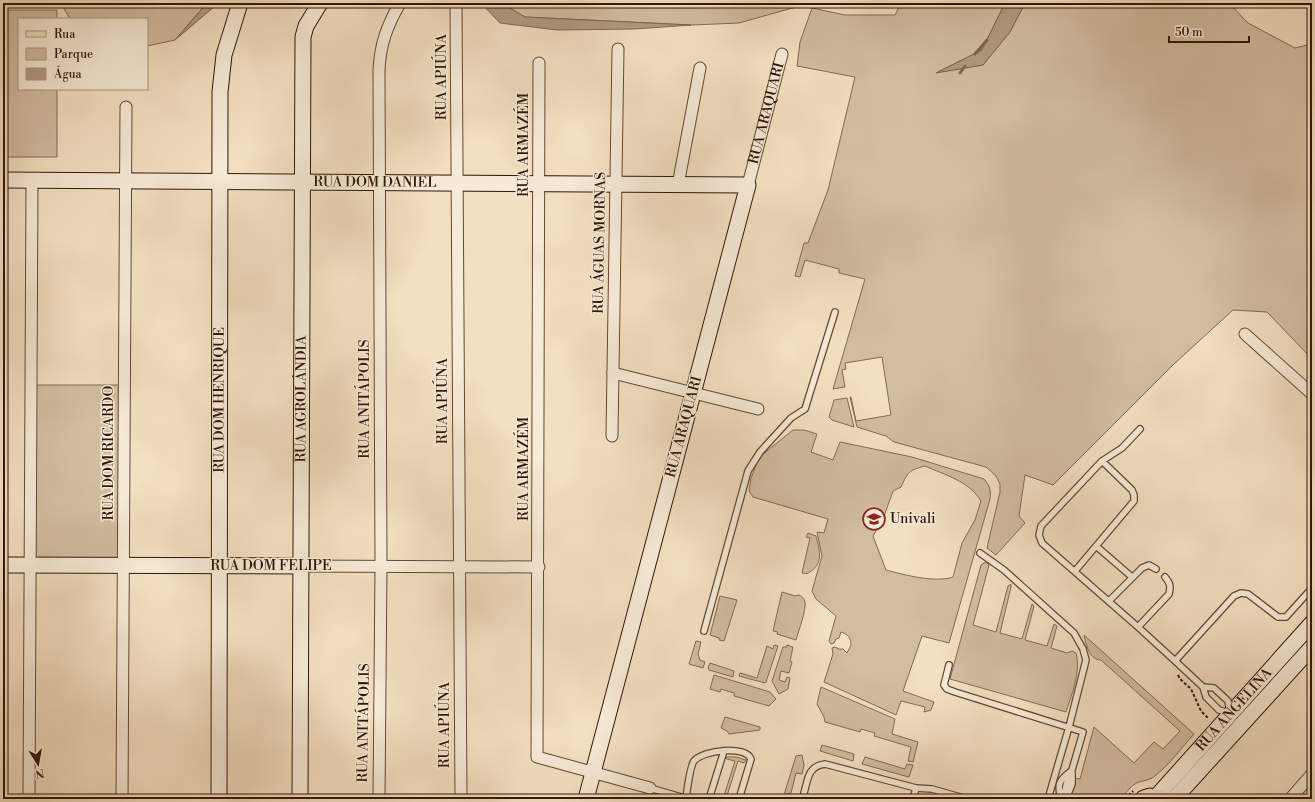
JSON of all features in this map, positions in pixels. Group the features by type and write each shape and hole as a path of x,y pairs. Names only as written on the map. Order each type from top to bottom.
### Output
{"street":[{"name":"RUA DOM HENRIQUE","path":"219,799 221,73 224,55 240,3"},
{"name":"RUA AGROLÂNDIA","path":"300,799 303,37 306,26 320,3"},
{"name":"RUA ANITÁPOLIS","path":"378,799 381,567 379,183 380,59 386,30 400,3"},
{"name":"RUA APIÚNA","path":"456,3 460,799"},
{"name":"RUA ÁGUAS MORNAS","path":"612,436 618,49"},
{"name":"RUA ARAQUARI","path":"586,799 782,54"},
{"name":"RUA ARMAZÉM","path":"539,63 537,757 650,788"},
{"path":"678,185 700,68"},
{"name":"RUA DOM RICARDO","path":"122,799 126,107"},
{"name":"RUA DOM DANIEL","path":"3,180 748,185"},
{"path":"29,799 32,181"},
{"path":"1245,334 1312,394"},
{"path":"613,373 758,409"},
{"name":"RUA DOM FELIPE","path":"3,565 538,567"},
{"name":"RUA ANGELINA","path":"1174,799 1312,623"},
{"name":"RUA ANGELINA","path":"1154,798 1312,647"},
{"path":"1290,799 1312,774"}],"lane":[{"path":"704,631 748,471 760,452 791,418 805,409 835,312"},
{"path":"1140,429 1122,448 1102,461 1041,526 1039,535 1042,543 1138,627 1203,687 1206,697 1214,705 1236,719"},
{"path":"1075,572 1134,500 1132,490 1102,461"},
{"path":"1096,546 1132,577"},
{"path":"980,553 1004,570 1074,633 1083,649 1086,660 1069,727 1048,799"},
{"path":"1108,601 1142,568 1148,564 1156,569"},
{"path":"1138,627 1168,594 1170,587 1169,581 1165,577"},
{"path":"1175,661 1234,596 1241,593 1248,594 1278,617 1282,618 1286,617 1312,588"},
{"path":"949,665 944,685 947,689 1083,732 1062,799"},
{"path":"1203,687 1214,688 1219,692 1228,701 1236,719"},
{"path":"709,799 724,751"},
{"path":"650,788 687,799 693,762 700,756 710,752 733,751 747,753 750,755 751,759 739,799"},
{"path":"804,793 811,770 817,765 825,764 916,788 932,789 967,799"},
{"path":"1066,799 1072,784 1072,770"},
{"path":"913,799 916,788"}],"path":[{"path":"1183,668 1178,672 1178,676 1191,689 1201,711 1210,720"}],"green space":[{"path":"61,3 207,3 175,40 148,46 148,18 69,18"},
{"path":"501,3 797,3 796,7 739,23 691,25 525,17"},
{"path":"901,3 1005,3 982,50 938,72 983,65 1010,32 1025,3 1229,3 1248,23 1295,48 1312,44 1312,359 1267,312 1233,310 1174,364 1053,485 1025,475 1019,516 1025,523 996,555 987,548 1000,492 1000,484 996,476 986,467 894,442 886,436 857,427 850,397 856,421 891,415 882,357 845,363 846,369 842,370 845,387 833,389 865,279 839,273 839,269 805,260 800,277 795,276 804,243 808,243 828,190 855,77 797,66 800,42 812,8 845,15 895,15"},
{"path":"3,10 57,10 57,18 18,18 18,90 57,90 57,157 3,157"},
{"path":"31,385 124,385 123,565 30,565"},
{"path":"847,398 854,427 832,420 829,417 834,400"},
{"path":"793,430 804,430 817,434 811,452 833,460 840,442 912,457 984,479 988,484 990,499 949,643 922,636 903,691 934,702 931,710 924,712 925,707 901,701 896,715 824,682 833,654 832,648 835,647 843,649 847,653 851,645 849,637 841,632 839,638 831,644 829,641 836,616 816,599 812,591 822,556 817,532 824,533 828,519 753,497 749,491 751,478 762,455","holes":["925,466 956,479 970,488 981,501 975,520 962,543 953,577 946,579 929,579 886,570 873,536 883,519 893,491 901,487 907,475 912,470"]},
{"path":"808,533 816,536 820,555 818,564 815,568 809,573 805,574 802,573 810,538 806,537"},
{"path":"986,562 989,565 973,625 996,632 1008,586 1011,584 1000,633 1022,639 1032,604 1034,606 1025,640 1047,646 1054,624 1057,626 1051,648 1067,653 1072,651 1076,653 1077,660 1077,675 1066,712 950,679 981,565"},
{"path":"782,592 795,596 799,595 805,602 803,616 796,640 777,634 778,632 773,631"},
{"path":"720,596 737,600 724,641 710,635"},
{"path":"1084,635 1194,734 1161,771 1152,778 1134,785 1127,791 1122,799 1070,799 1075,778 1080,779 1094,727 1134,763 1154,742 1163,749 1180,731 1101,660 1097,659 1091,654"},
{"path":"696,641 701,642 698,654 700,660 705,662 703,668 689,664"},
{"path":"774,645 778,646 765,683 739,676 740,673 757,678 767,646 773,649"},
{"path":"787,645 793,647 790,661 792,662 789,673 781,671 779,680 785,682 787,677 790,678 788,689 779,694 772,681 783,647 787,647"},
{"path":"710,663 734,671 733,677 709,670 708,667"},
{"path":"714,675 770,692 776,699 769,706 734,696 734,693 721,689 720,692 710,689"},
{"path":"821,687 895,719 892,734 918,742 913,762 908,761 911,747 874,736 875,733 861,729 860,732 825,722 817,704"},
{"path":"725,717 760,727 760,730 729,734 721,728"},
{"path":"822,745 854,754 853,761 820,751"},
{"path":"802,755 804,765 802,774 796,773 791,793 784,795 796,756"},
{"path":"727,757 736,757 746,760 744,763 738,761 726,799 723,799 735,761 727,759"},
{"path":"865,757 905,769 907,764 913,765 909,777 862,764"}],"water":[{"path":"207,3 217,3 175,40"},
{"path":"481,3 501,3 525,17 691,25 635,29 557,30 500,23"},
{"path":"1005,3 1025,3 1010,32 983,65 936,73 982,50"}],"waterway":[{"path":"975,54 987,40"},
{"path":"960,73 965,66"}],"place":[{"name":"Univali","path":"874,519"}]}
